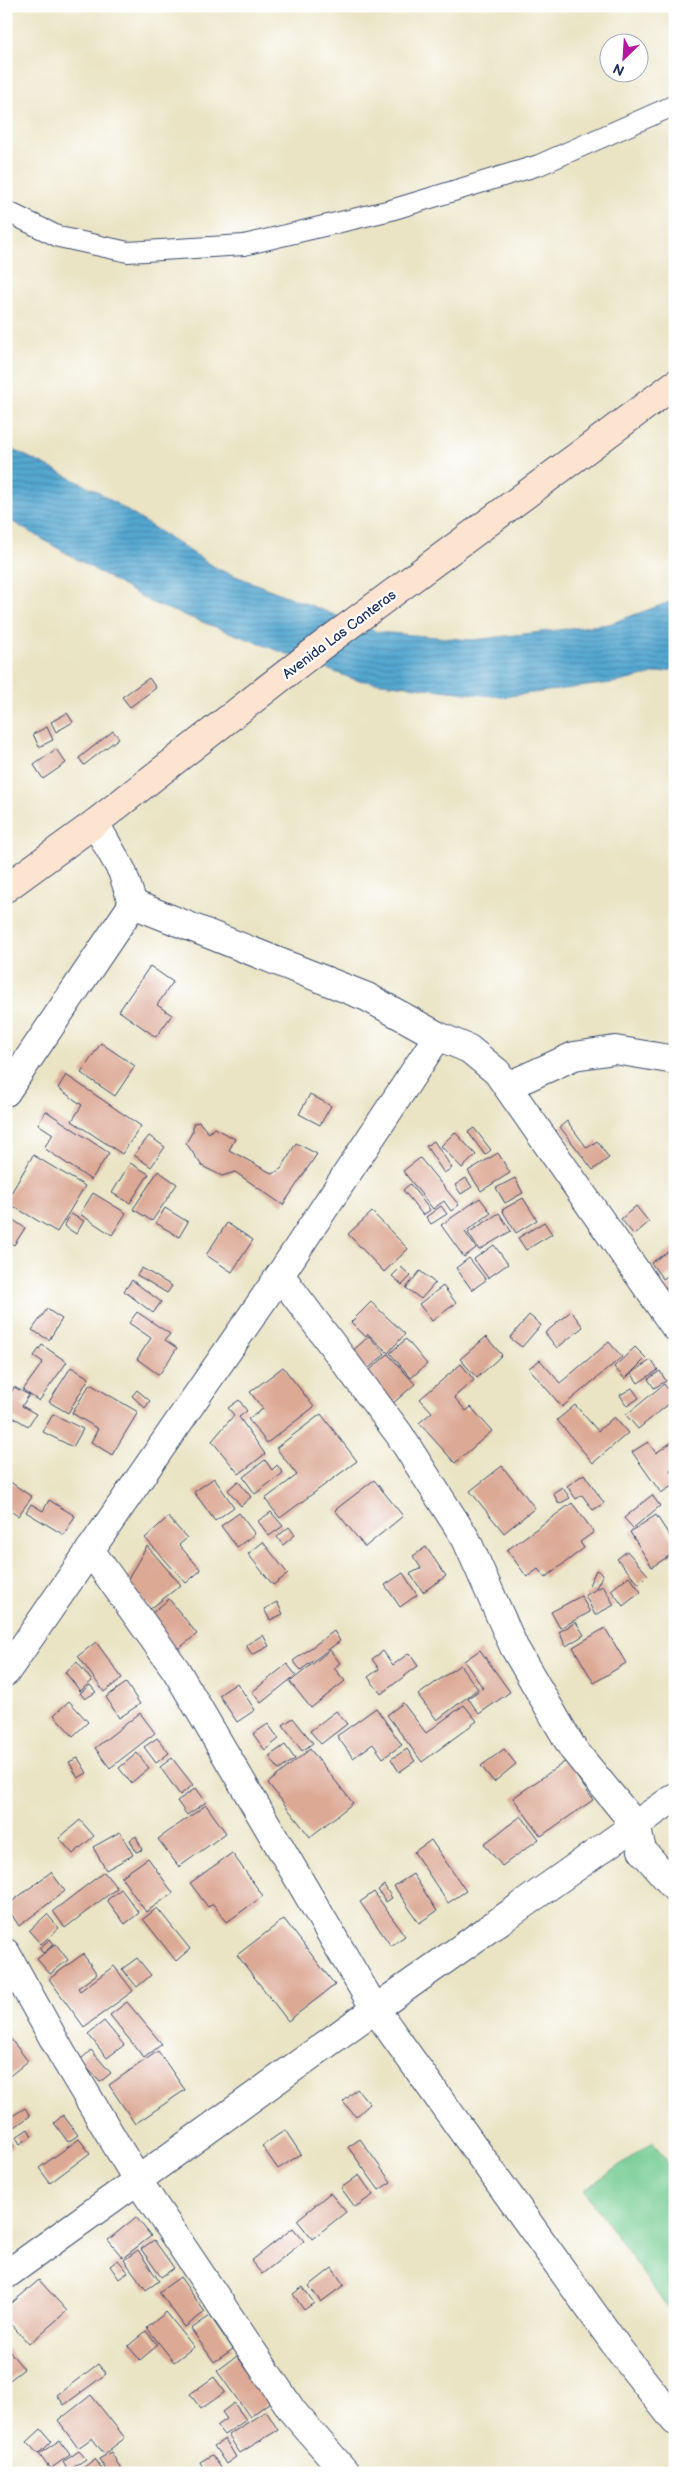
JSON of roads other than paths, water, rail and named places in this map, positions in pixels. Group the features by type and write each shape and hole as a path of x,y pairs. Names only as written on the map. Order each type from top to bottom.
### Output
{"street":[{"name":"Avenida Las Canteras","path":"6,888 95,823 324,644 675,384"},
{"path":"95,823 122,871 133,904 367,997 438,1036 469,1049 497,1072 675,1327"},
{"path":"6,1092 133,904"},
{"path":"6,1672 280,1275 438,1036"},
{"path":"508,1086 574,1056 615,1050 675,1060"},
{"path":"280,1275 399,1434 466,1539 514,1647 573,1749 636,1826 642,1850 675,1888"},
{"path":"90,1550 176,1670 375,2009 620,2351 675,2421"},
{"path":"6,2275 375,2009 675,1797"},
{"path":"6,1953 62,2054 138,2181 292,2412 346,2473"}],"lane":[{"path":"6,211 59,237 128,252 244,245 390,210 539,165 675,105"}],"water":[{"path":"6,446 95,490 218,569 378,632 472,640 609,624 675,600 675,669 619,682 501,697 356,680 152,603 6,518"}]}
